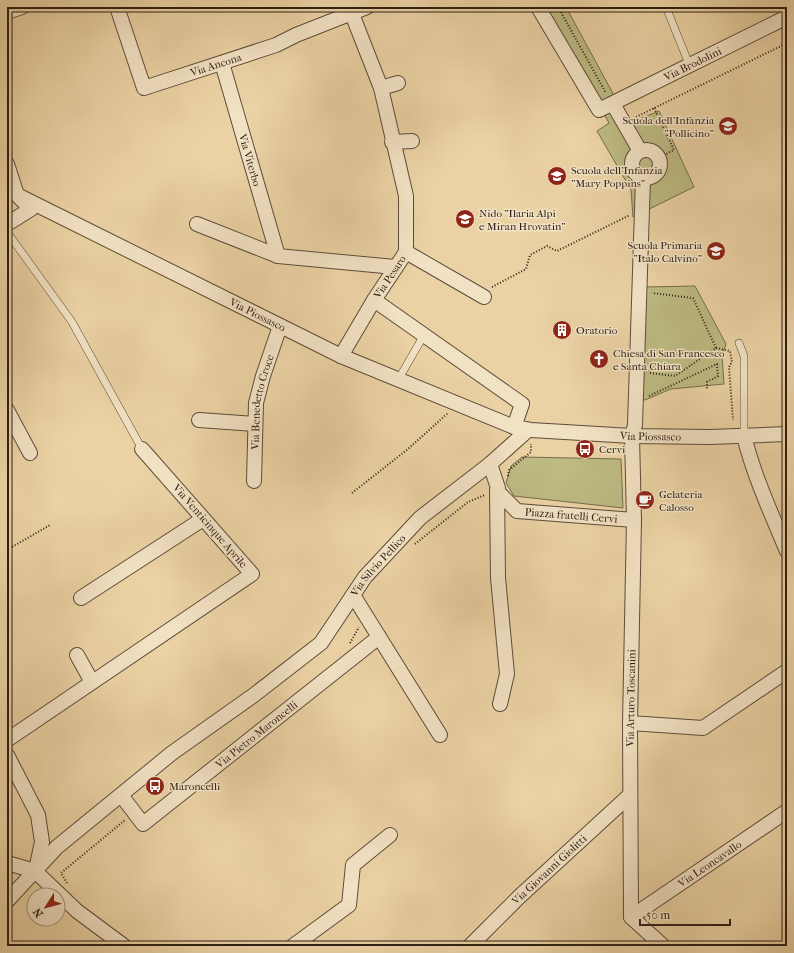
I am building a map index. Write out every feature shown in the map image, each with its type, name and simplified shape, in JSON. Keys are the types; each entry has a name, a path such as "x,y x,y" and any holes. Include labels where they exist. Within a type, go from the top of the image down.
{"street":[{"path":"7,12 22,7"},
{"name":"Via Ancona","path":"117,7 144,88 222,64 276,45 296,35 367,7"},
{"name":"Via Brodolini","path":"538,7 599,110 689,64 787,17"},
{"name":"Via Pesaro","path":"341,356 374,300 406,252 410,202 406,196 392,142 381,88 352,14"},
{"name":"Via Viterbo","path":"222,64 278,256"},
{"path":"381,88 398,83"},
{"path":"613,104 640,151"},
{"path":"392,142 412,141"},
{"path":"648,150 654,153 658,158 660,166 658,172 651,178 638,176 632,169 632,159 640,151 648,150"},
{"path":"7,164 12,192 31,209 7,224"},
{"name":"Via Arturo Toscanini","path":"631,917 630,723 634,520 632,436 636,402 644,178"},
{"name":"Via Piossasco","path":"12,192 341,356 521,428 632,436 710,438 787,434"},
{"path":"197,224 278,256 395,267"},
{"path":"406,252 481,296"},
{"path":"374,300 522,404 521,428"},
{"name":"Via Benedetto Croce","path":"254,481 256,403 263,376 280,326"},
{"path":"7,410 30,453"},
{"path":"199,420 255,424"},
{"name":"Via Silvio Pellico","path":"440,735 353,595 365,577 420,518 490,464 521,428"},
{"path":"744,436 758,482 787,551"},
{"name":"Via Venticinque Aprile","path":"7,740 252,574 142,449"},
{"path":"490,464 498,488 498,578 507,674 500,704"},
{"name":"Piazza fratelli Cervi","path":"497,491 517,510 634,520"},
{"path":"81,598 203,519"},
{"path":"7,901 57,847 172,753 254,695 321,643 353,595"},
{"name":"Via Pietro Maroncelli","path":"121,795 143,824 379,638"},
{"path":"77,655 92,682"},
{"path":"630,723 703,728 787,671"},
{"path":"7,755 38,815 42,842 36,871"},
{"name":"Via Giovanni Giolitti","path":"470,946 519,897 630,795"},
{"name":"Via Leoncavallo","path":"631,917 787,811"},
{"path":"293,946 349,905 353,864 390,835"},
{"path":"7,863 36,871 77,911 124,946"},
{"path":"631,917 663,946"}],"lane":[{"path":"666,7 689,64"},
{"name":"Via Venticinque Aprile","path":"7,232 72,322 142,449"},
{"path":"398,380 424,335"},
{"path":"739,343 744,356 744,436"}],"path":[{"path":"558,7 613,104"},
{"path":"624,123 787,43"},
{"path":"654,108 674,150 658,158"},
{"path":"481,296 526,269 530,255 547,246 557,251 642,210"},
{"path":"640,293 658,293 693,298 716,348"},
{"path":"637,372 675,376 716,348 730,351 732,362 729,367 734,422"},
{"path":"636,402 717,364 718,376 707,382 707,390"},
{"path":"352,492 408,449 449,412"},
{"path":"7,550 50,525"}],"shaded area":[{"path":"544,7 566,7 629,123 659,111 694,187 633,217 631,190 597,131 609,123"},
{"path":"695,286 726,344 722,356 724,384 671,389 645,400 639,398 645,287"},
{"path":"522,457 621,459 623,508 514,496 506,483 511,466"}],"place":[{"name":"Scuola dell'Infanzia \"Pollicino\"","path":"728,126"},
{"name":"Scuola dell'Infanzia \"Mary Poppins\"","path":"557,176"},
{"name":"Nido \"Ilaria Alpi e Miran Hrovatin\"","path":"465,219"},
{"name":"Scuola Primaria \"Italo Calvino\"","path":"716,251"},
{"name":"Oratorio","path":"562,330"},
{"name":"Chiesa di San Francesco e Santa Chiara","path":"599,359"},
{"name":"Cervi","path":"585,449"},
{"name":"Gelateria Calosso","path":"645,500"},
{"name":"Maroncelli","path":"155,786"}]}
